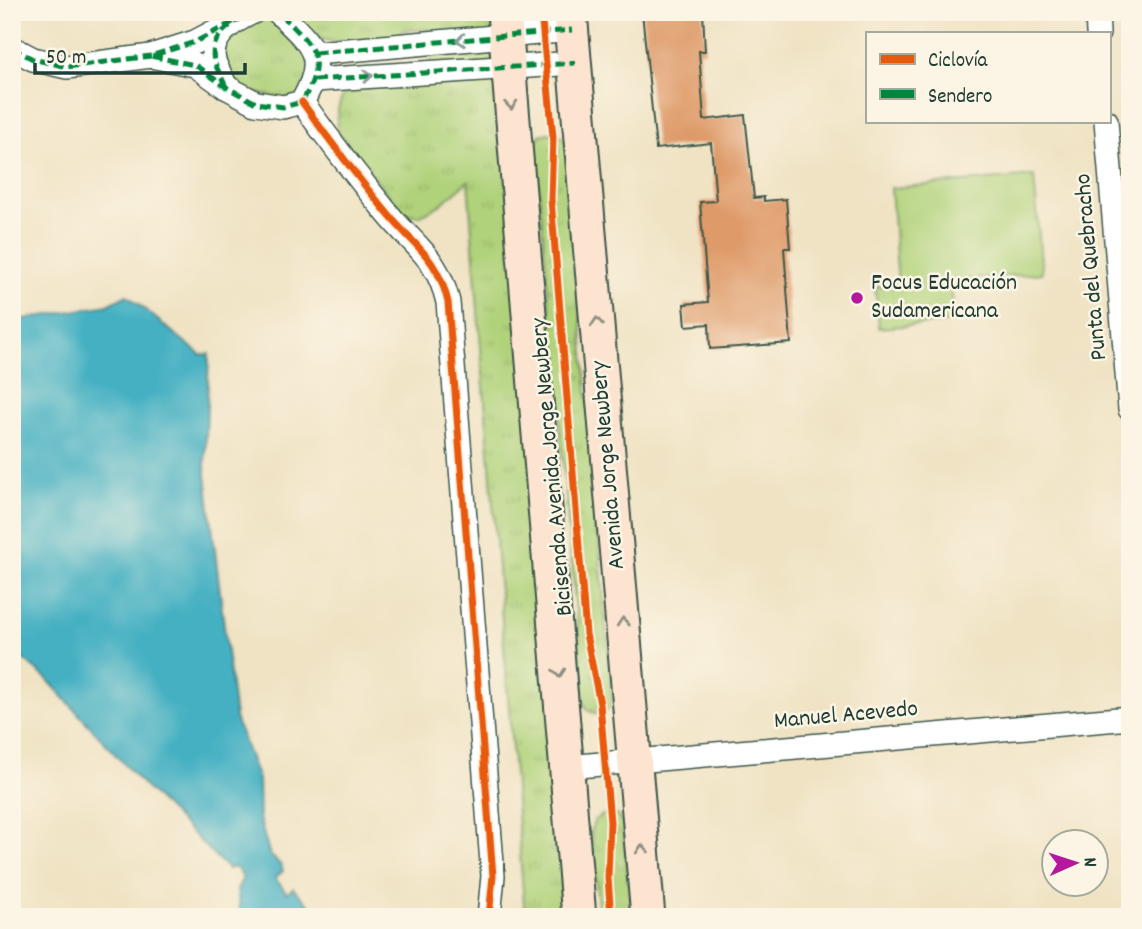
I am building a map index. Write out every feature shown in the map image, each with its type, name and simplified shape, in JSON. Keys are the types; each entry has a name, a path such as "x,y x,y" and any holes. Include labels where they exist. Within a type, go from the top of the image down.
{"main road":[{"name":"Avenida Jorge Newbery","path":"571,21 648,917"},
{"path":"506,38 579,917"}],"street":[{"path":"151,56 195,65 226,87 256,103 283,107 302,102 315,79 315,53 300,33 278,12"},
{"path":"1097,12 1098,32"},
{"path":"12,48 33,59 67,67 151,56 195,42 243,17"},
{"path":"226,87 214,59 216,40 243,17"},
{"path":"315,79 506,38 571,21"},
{"path":"315,53 506,38 575,63"},
{"path":"302,102 390,217 431,259 443,281 492,876 489,917"},
{"name":"Punta del Quebracho","path":"1106,122 1130,409"},
{"name":"Manuel Acevedo","path":"567,767 1130,718"}],"green space":[{"path":"253,12 278,12 315,53 302,102 226,87 216,40"},
{"path":"297,12 504,12 579,917 525,917 468,181 440,205 419,216 403,213 337,131 340,103 349,89 432,82 428,29 401,31 401,37 331,41 310,33"},
{"path":"554,132 565,139 568,157 612,701 607,710 597,714 587,710 584,701 535,144 540,135"},
{"path":"1034,176 1042,273 951,281 954,322 879,328 875,287 898,285 891,188"},
{"path":"605,814 617,815 623,824 631,917 599,917 591,830 595,820"}],"water":[{"path":"127,295 201,355 209,354 205,466 235,718 258,779 259,818 270,855 281,865 283,871 275,878 287,893 293,888 321,917 241,917 237,890 243,877 235,867 228,869 144,786 47,679 12,650 12,321 108,305"}],"building":[{"path":"642,12 703,12 705,51 699,51 704,120 745,115 754,198 764,197 764,201 786,199 790,248 784,248 791,343 710,349 709,324 686,326 684,304 708,302 700,202 716,201 711,143 656,149"}],"marked path":[{"path":"226,87 214,61 215,44 231,25 253,12"},
{"path":"233,22 195,42 151,56 195,65 226,87 256,103 283,107 302,102 310,86 315,62 308,43 278,12"},
{"path":"315,53 572,30"},
{"path":"12,48 33,59 67,67 151,56"},
{"path":"315,80 575,63"}],"cycle path":[{"name":"Bicisenda Avenida Jorge Newbery","path":"541,12 553,137 551,199 586,634 600,704 610,822 608,878 611,917"},
{"path":"302,102 366,187 424,253 438,273 448,302 493,876 489,917"}],"place":[{"name":"Focus Educación Sudamericana","path":"857,298"}]}
